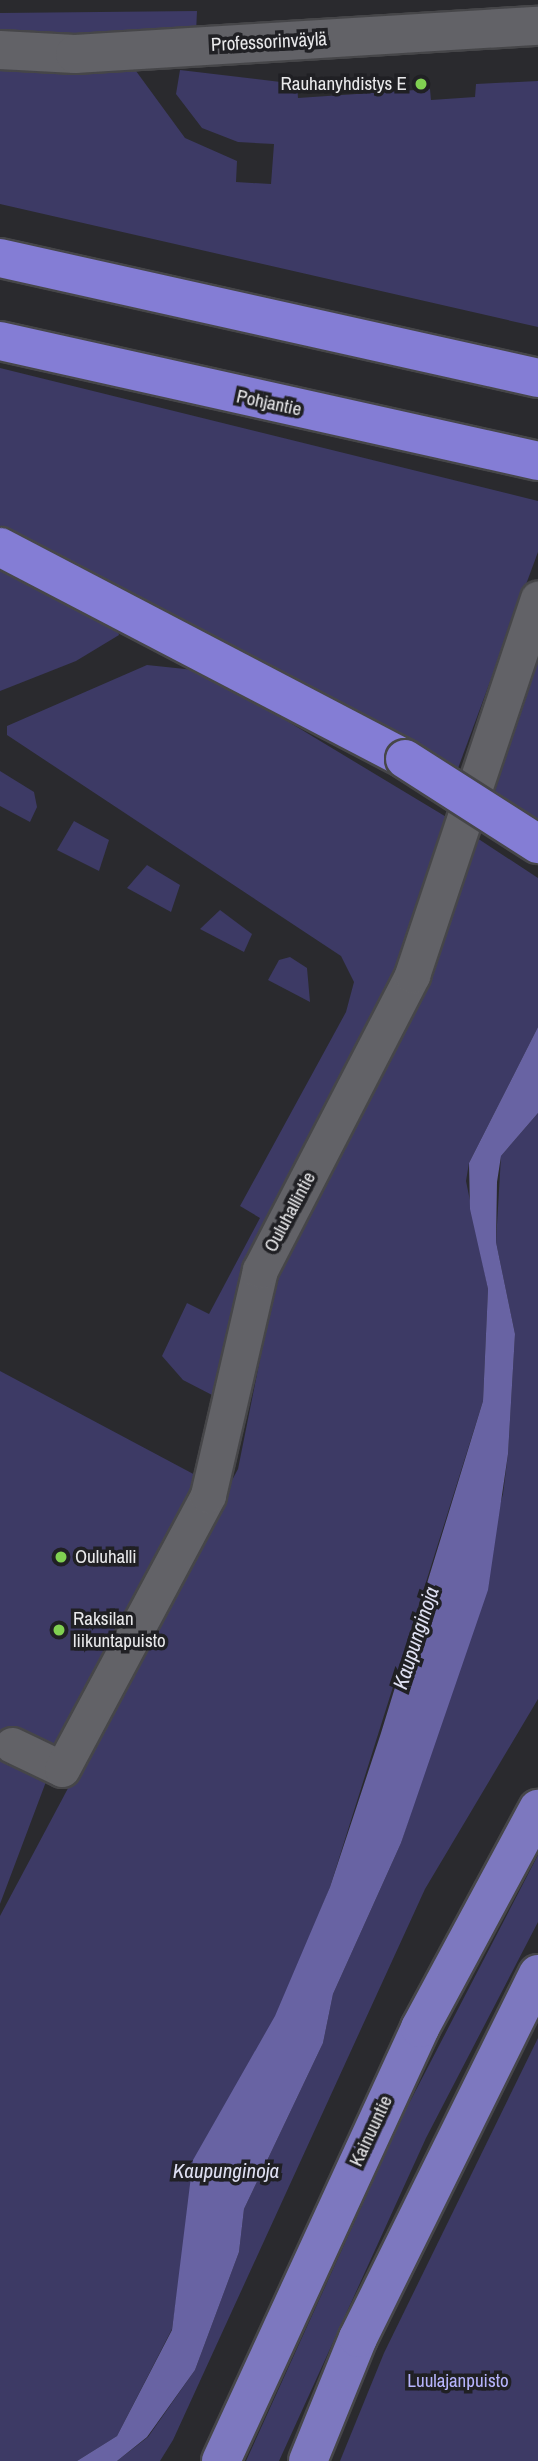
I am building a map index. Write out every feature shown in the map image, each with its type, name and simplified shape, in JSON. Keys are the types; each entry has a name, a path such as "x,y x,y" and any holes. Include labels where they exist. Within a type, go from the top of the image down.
{"highway":[{"path":"0,258 538,378"},
{"name":"Pohjantie","path":"0,341 530,459"},
{"path":"0,547 405,759 538,844"},
{"name":"Kainuuntie","path":"221,2461 420,2028 538,1810"},
{"path":"308,2461 358,2339 538,1974"}],"street":[{"name":"Professorinväylä","path":"0,50 75,54 538,26"},
{"name":"Ouluhallintie","path":"12,1745 62,1769 208,1495 260,1270 412,975 538,598"}],"green space":[{"path":"197,11 196,33 0,34 0,13"},
{"path":"180,70 297,84 298,98 430,89 431,100 475,97 476,84 538,81 538,327 0,204 0,71 136,71 185,138 237,161 236,182 271,184 274,144 238,142 202,128 176,94"},
{"path":"0,368 538,501 538,552 457,771 0,534"},
{"path":"0,569 115,623 119,635 76,661 0,691"},
{"path":"538,647 538,823 488,791"},
{"path":"147,665 204,671 448,818 398,970 241,1278 214,1396 183,1380 162,1356 187,1303 209,1314 260,1218 240,1206 346,1012 354,982 341,956 7,735 7,726"},
{"path":"0,771 34,792 37,807 30,822 0,806"},
{"path":"74,821 109,840 99,871 57,850"},
{"path":"477,838 538,878 538,1027 469,1163 466,1181 488,1289 483,1401 330,1887 182,2260 172,2329 117,2436 77,2461 0,2461 0,1916 238,1469 278,1269 371,1098 426,980"},
{"path":"147,865 180,885 171,912 127,888"},
{"path":"220,910 252,934 244,952 200,929"},
{"path":"290,957 307,968 310,1002 268,980 279,960"},
{"path":"538,1113 538,1699 425,1889 173,2440 160,2461 117,2461 148,2437 195,2370 239,2252 244,2209 323,2043 333,1994 401,1843 452,1684 503,1494 508,1454 515,1334 496,1242 501,1156"},
{"name":"Raksilan liikuntapuisto","path":"0,1371 199,1477 67,1726 0,1904"},
{"path":"538,1855 538,1922 426,2138 279,2461 246,2461 403,2115"},
{"name":"Luulajanpuisto","path":"538,2038 538,2461 340,2461 384,2353"}],"water":[{"name":"Kaupunginoja","path":"538,1027 538,1113 501,1156 497,1182 496,1242 515,1334 508,1454 488,1590 401,1843 333,1994 323,2043 244,2209 239,2252 195,2370 147,2437 117,2461 77,2461 117,2436 172,2330 193,2160 275,2016 330,1887 381,1733 483,1401 488,1289 470,1209 469,1163"}],"place":[{"name":"Rauhanyhdistys E","path":"421,84"},
{"name":"Ouluhalli","path":"61,1557"},
{"name":"Raksilan liikuntapuisto","path":"59,1630"}]}
